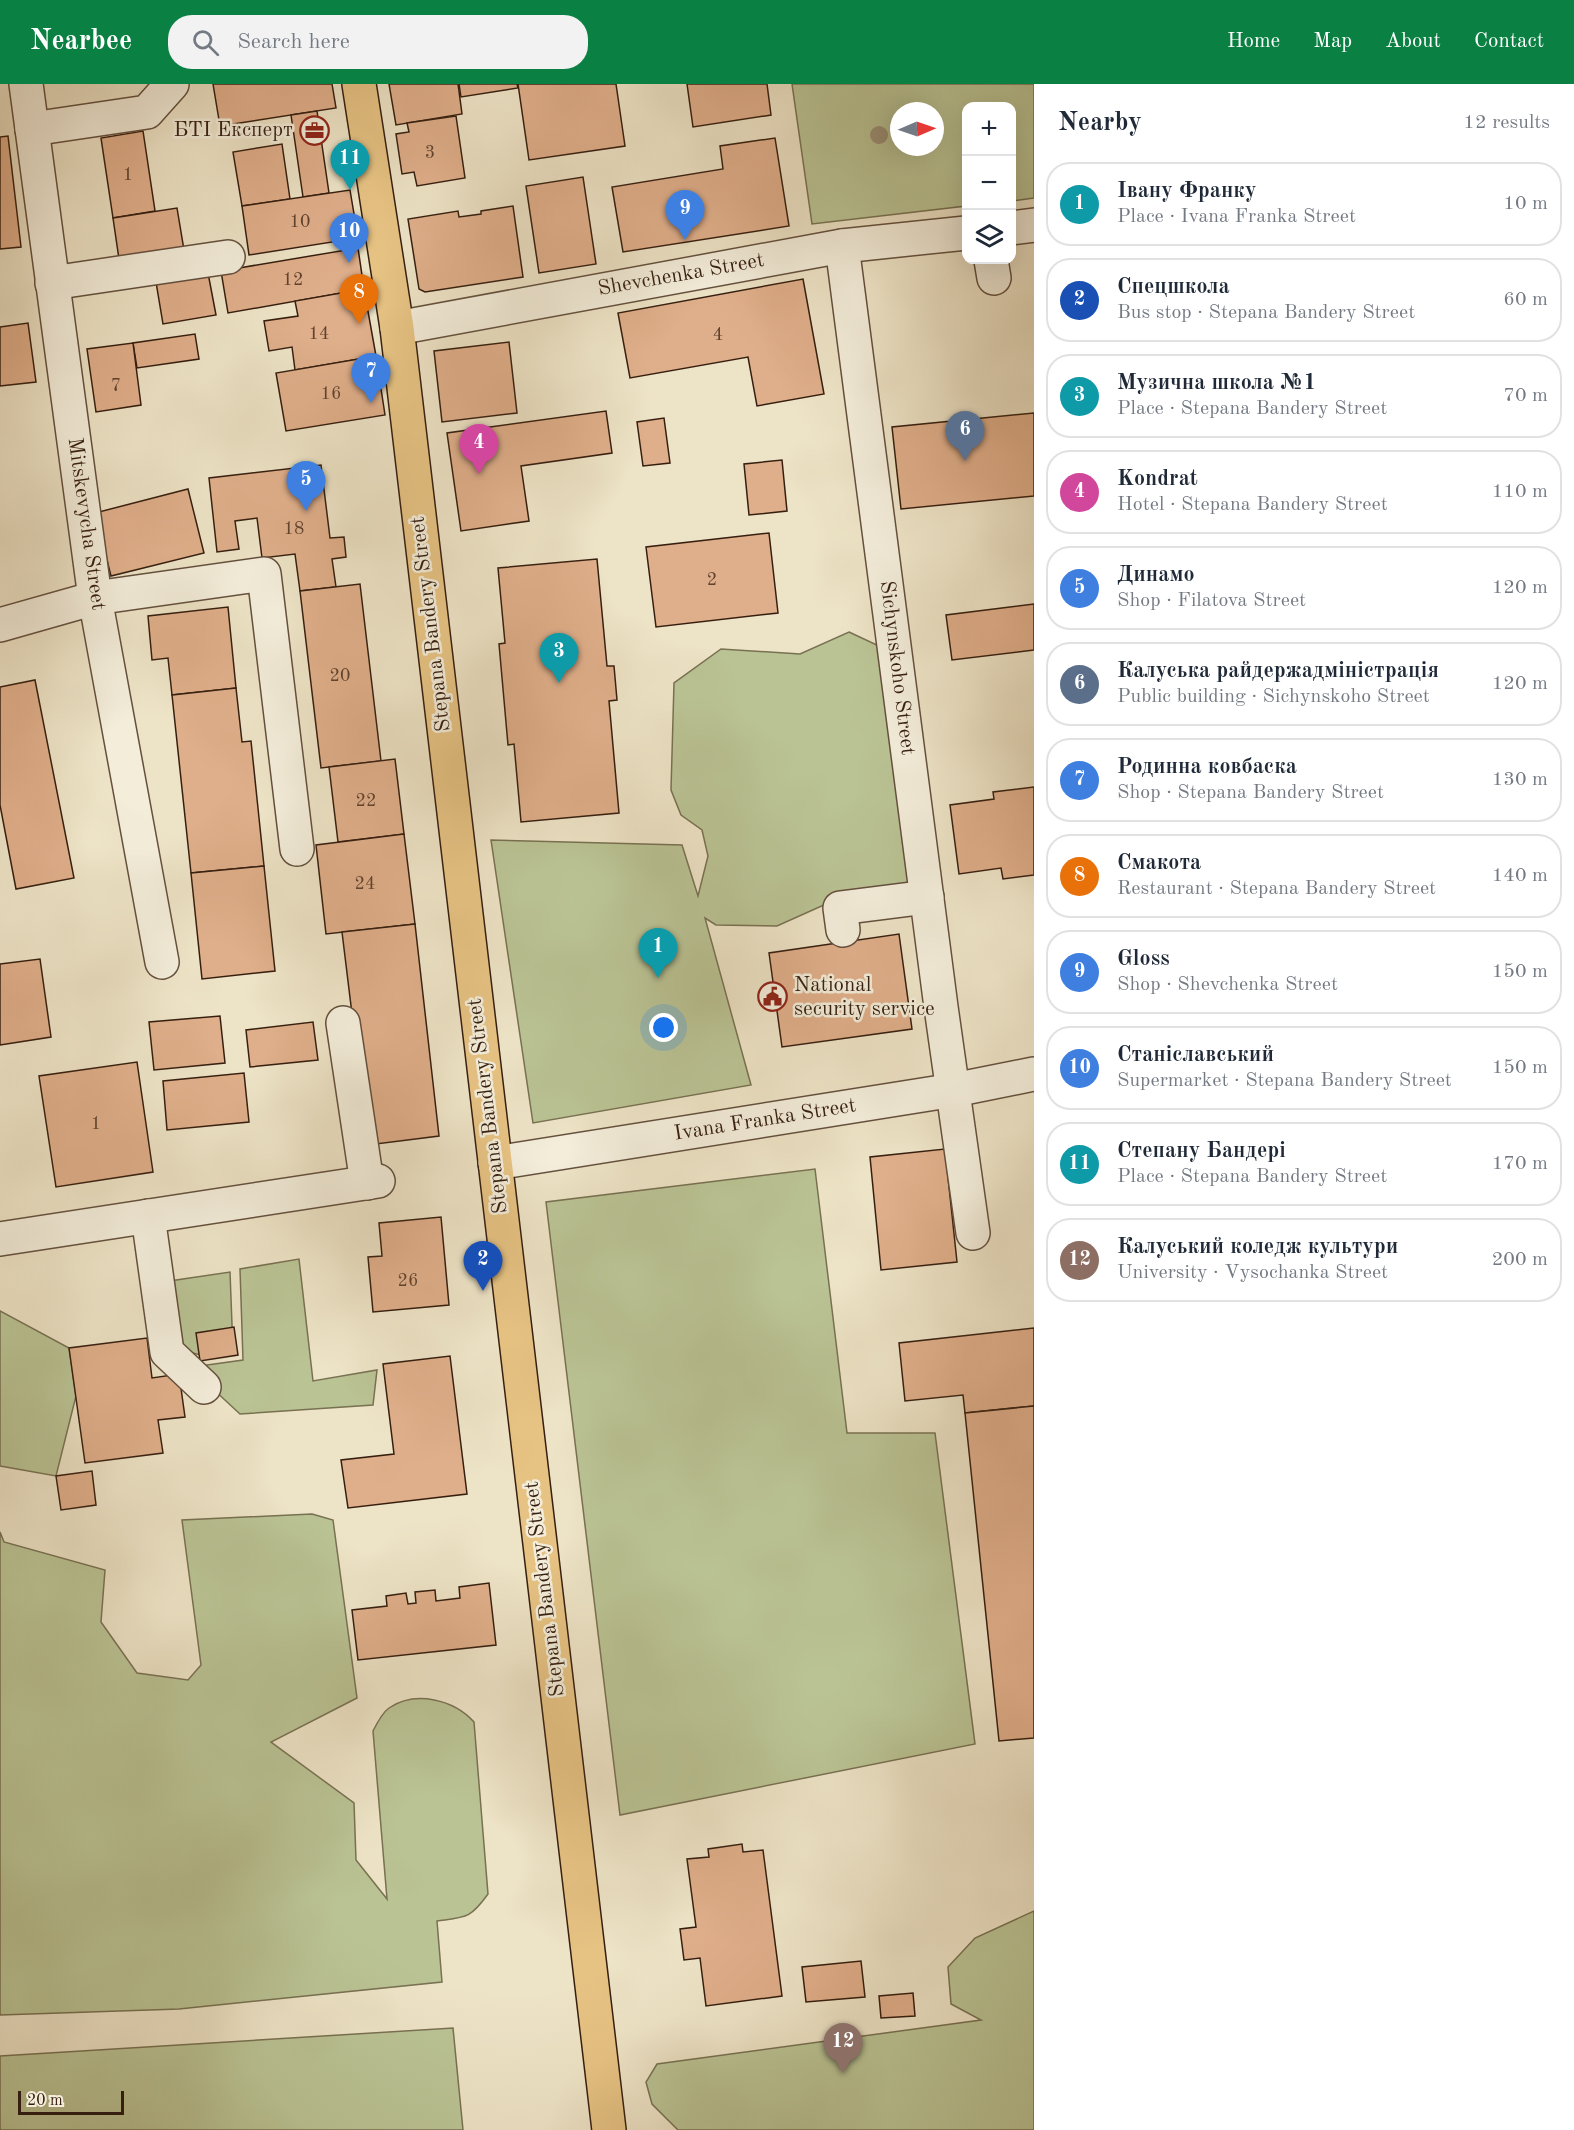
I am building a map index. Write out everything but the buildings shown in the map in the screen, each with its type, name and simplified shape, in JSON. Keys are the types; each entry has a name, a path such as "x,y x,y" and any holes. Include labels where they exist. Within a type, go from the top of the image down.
{"main road":[{"name":"Stepana Bandery Street","path":"359,84 397,328 611,2127"}],"street":[{"name":"Mitskevycha Street","path":"26,84 95,598 162,962"},
{"path":"32,129 147,112 172,84"},
{"path":"1016,227 1034,225"},
{"name":"Shevchenka Street","path":"397,328 842,246 962,233"},
{"name":"Sichynskoho Street","path":"842,246 973,1233"},
{"path":"52,283 228,257"},
{"path":"0,625 95,598 264,574 297,849"},
{"path":"843,930 840,908 927,897"},
{"path":"0,1239 373,1182 343,1023"},
{"name":"Ivana Franka Street","path":"495,1163 954,1090 1034,1074"},
{"path":"148,1216 167,1352 204,1387"}],"green space":[{"path":"792,84 1034,84 1034,198 1016,200 1016,102 962,102 962,206 812,224"},
{"path":"849,632 879,646 916,888 826,904 777,926 716,925 705,918 751,1085 533,1123 491,840 682,845 698,896 708,856 702,830 681,815 671,790 674,683 721,649 800,654"},
{"path":"815,1169 847,1433 935,1433 975,1744 620,1815 546,1202"},
{"path":"299,1259 313,1381 377,1370 373,1405 240,1414 184,1362 200,1366 243,1360 240,1269"},
{"path":"230,1272 233,1351 201,1355 172,1348 163,1282"},
{"path":"0,1311 69,1348 76,1396 56,1476 0,1466"},
{"path":"312,1514 333,1520 357,1698 271,1742 354,1803 356,1860 387,1899 373,1731 389,1708 411,1700 422,1699 445,1703 466,1714 474,1722 488,1894 477,1908 467,1915 437,1921 442,1982 179,2009 0,2015 0,1532 4,1542 105,1570 101,1622 137,1673 188,1680 201,1665 182,1520"},
{"path":"1034,1911 1034,2130 678,2130 652,2104 646,2082 657,2064 981,2020 951,2004 948,1967 975,1938"},
{"path":"453,2028 463,2130 0,2130 0,2056"}],"place":[{"name":"БТІ Експерт","path":"314,130"},
{"name":"Степану Бандері","path":"350,190"},
{"name":"Gloss","path":"685,240"},
{"name":"Станіславський","path":"349,263"},
{"name":"Смакота","path":"359,324"},
{"name":"Родинна ковбаска","path":"371,403"},
{"name":"Калуська райдержадміністрація","path":"965,461"},
{"name":"Kondrat","path":"479,474"},
{"name":"Динамо","path":"306,511"},
{"name":"Музична школа №1","path":"559,683"},
{"name":"Івану Франку","path":"658,978"},
{"name":"National security service","path":"773,997"},
{"name":"Спецшкола","path":"483,1291"},
{"name":"Калуський коледж культури","path":"843,2073"}]}
